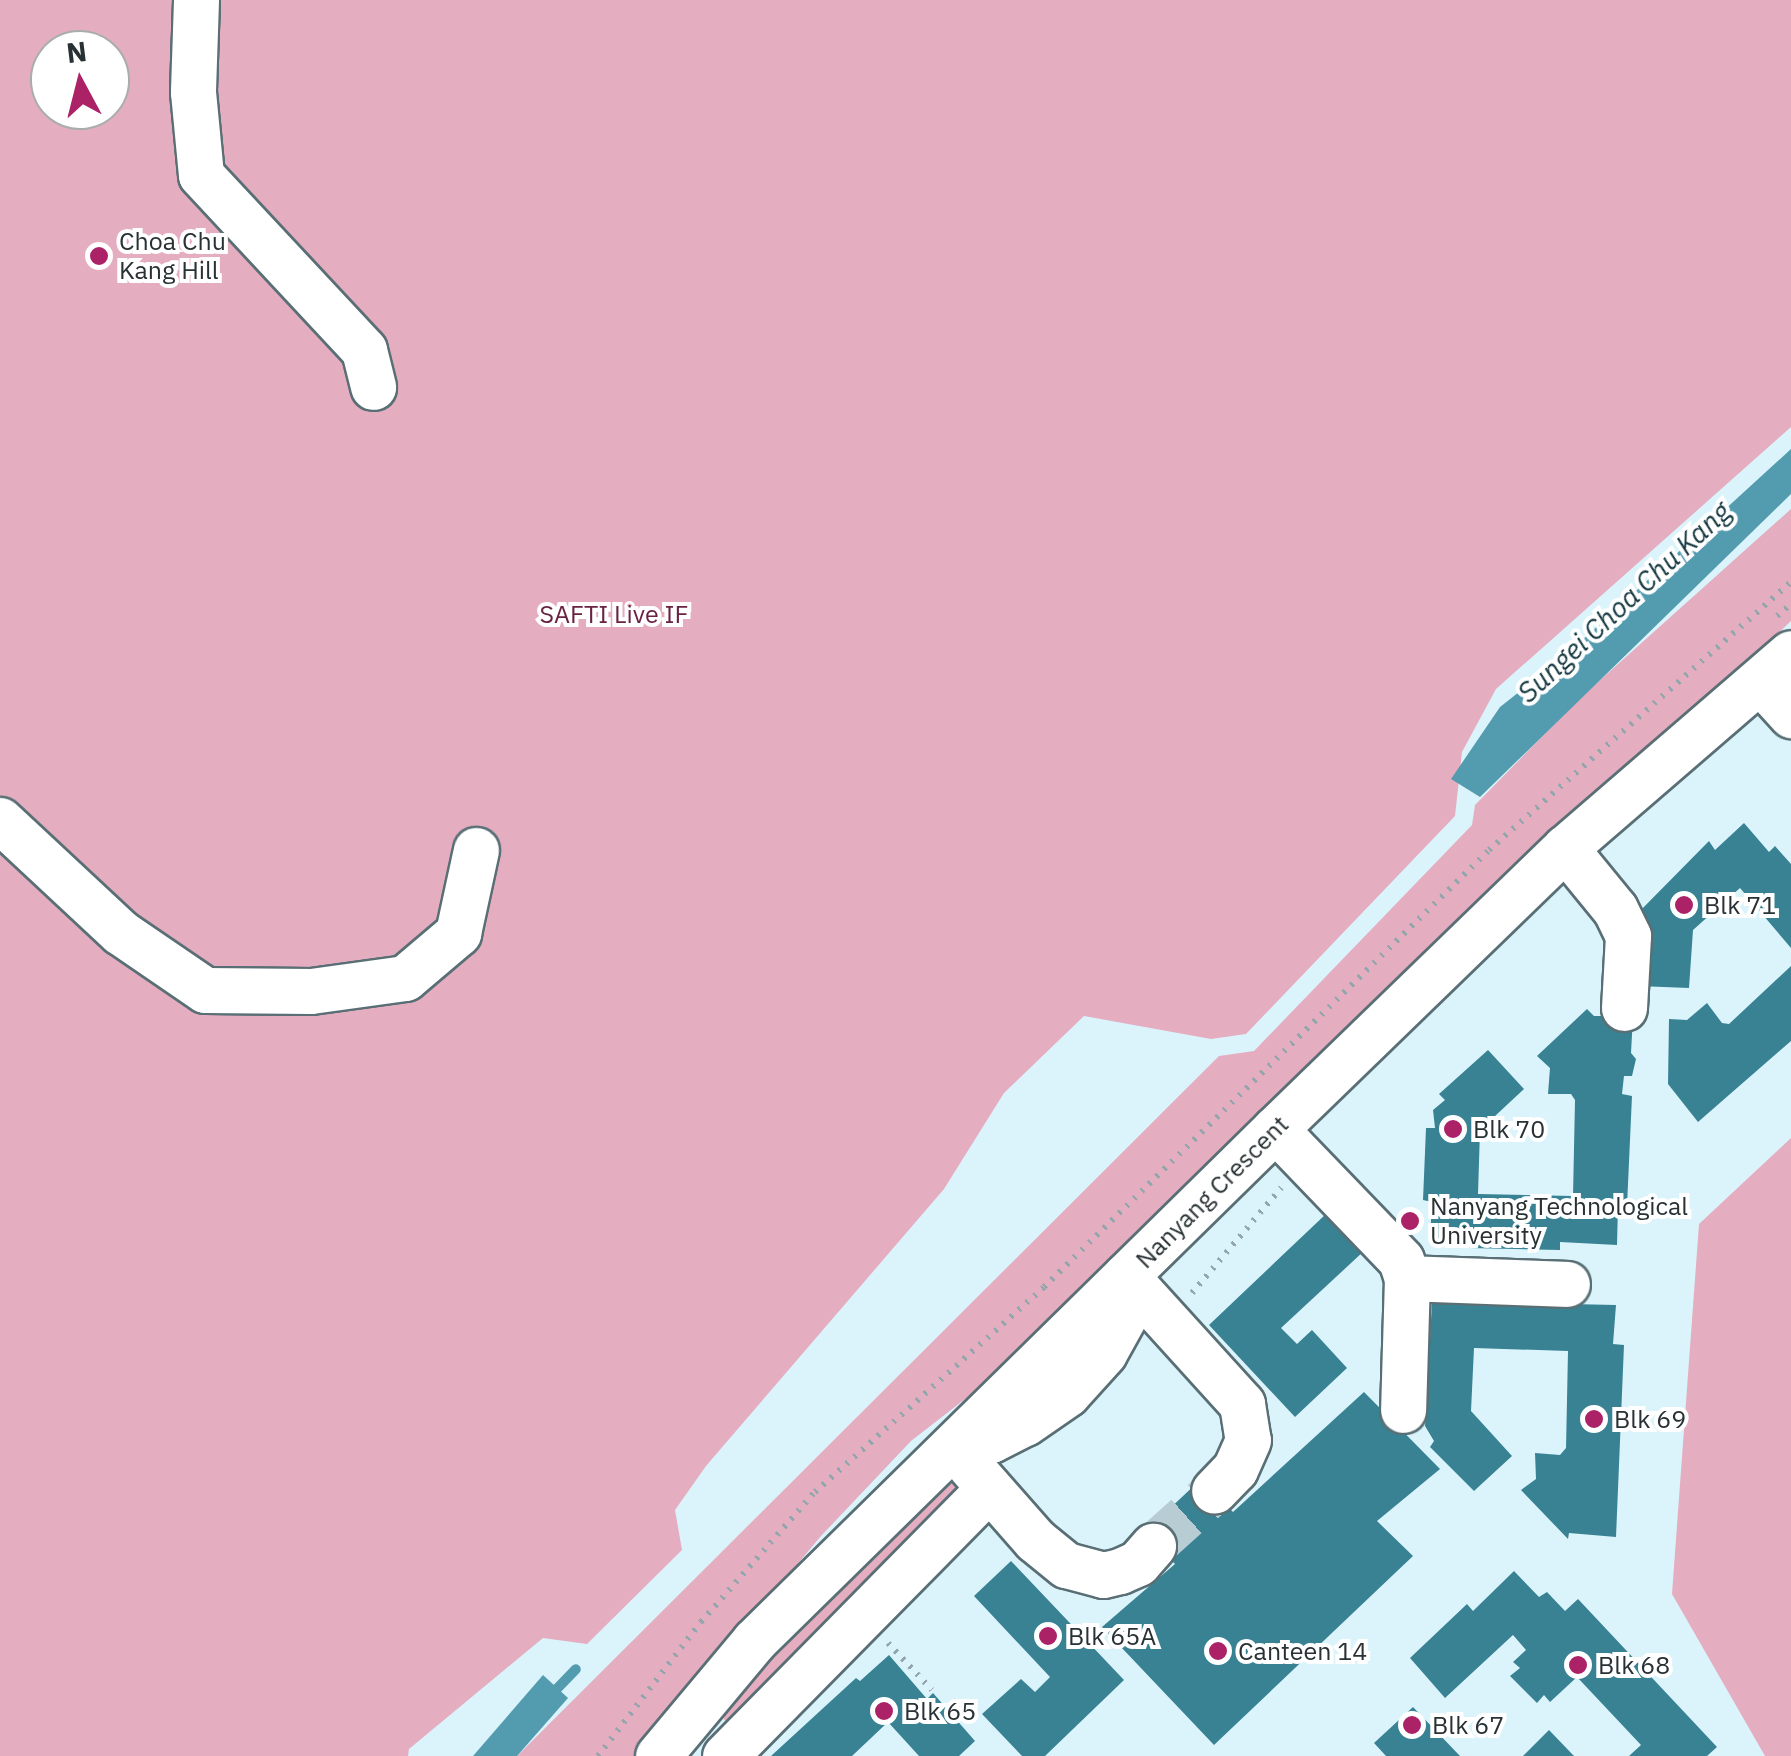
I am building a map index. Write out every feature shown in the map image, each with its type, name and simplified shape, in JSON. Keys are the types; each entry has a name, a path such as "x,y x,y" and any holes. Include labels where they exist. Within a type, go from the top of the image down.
{"street":[{"path":"196,0 193,92 201,175 364,350 373,387"},
{"path":"1776,668 1791,716"},
{"name":"Nanyang Crescent","path":"682,1747 778,1618 796,1574 865,1498 924,1445 967,1431 1126,1276 1291,1143 1565,848 1776,668"},
{"path":"0,820 120,932 205,990 310,991 406,978 458,934 476,850"},
{"path":"1565,848 1615,909 1628,936 1624,1008"},
{"path":"1291,1143 1401,1260 1406,1278 1402,1410"},
{"path":"1126,1276 1236,1392 1247,1420 1248,1440 1236,1469 1214,1491"},
{"path":"1406,1278 1567,1284"},
{"path":"967,1431 989,1488 1035,1540 1066,1565 1102,1574 1120,1571 1138,1564 1153,1546"},
{"path":"725,1756 989,1488"}],"path":[{"path":"598,1756 701,1622 815,1492 1044,1287 1489,850 1791,582"},
{"path":"1169,1321 1291,1143"},
{"path":"891,1646 932,1690"}],"green space":[{"name":"SAFTI Live IF","path":"0,0 1791,0 1791,427 1496,689 1462,752 1455,816 1246,1034 1211,1039 1084,1016 1004,1093 944,1189 706,1466 675,1510 682,1550 587,1644 543,1638 409,1749 408,1756 0,1756"},
{"path":"1791,509 1791,621 1005,1368 911,1441 821,1536 636,1756 517,1756 1219,1056 1254,1051 1472,825 1475,805 1579,699"},
{"path":"1791,1138 1791,1756 1765,1756 1672,1594 1699,1224"},
{"path":"945,1483 956,1483 961,1493 736,1725 724,1720 725,1701"}],"water":[{"name":"Sungei Choa Chu Kang","path":"1791,449 1791,494 1480,797 1451,779 1500,707 1567,654"},
{"path":"543,1675 568,1698 517,1756 473,1756"}],"building":[{"name":"Blk 71","path":"1744,823 1769,852 1775,846 1791,864 1791,948 1740,888 1693,930 1689,988 1638,986 1635,916 1709,841 1715,850"},
{"name":"Blk 71","path":"1791,966 1791,1041 1698,1122 1668,1084 1669,1019 1687,1020 1707,1003 1722,1023 1729,1024"},
{"name":"Blk 70","path":"1587,1009 1594,1016 1633,1016 1631,1053 1636,1059 1632,1076 1624,1076 1622,1094 1632,1096 1627,1206 1618,1206 1617,1245 1560,1242 1560,1250 1469,1248 1469,1240 1430,1239 1432,1202 1423,1200 1426,1128 1435,1128 1433,1110 1445,1100 1439,1094 1488,1050 1524,1089 1480,1130 1478,1194 1573,1196 1575,1100 1571,1094 1548,1094 1550,1068 1537,1056"},
{"path":"1327,1213 1364,1251 1281,1328 1297,1344 1312,1330 1347,1368 1295,1417 1209,1325"},
{"name":"Blk 69","path":"1432,1301 1616,1305 1613,1344 1624,1345 1616,1537 1569,1533 1568,1539 1521,1490 1536,1479 1535,1453 1560,1455 1566,1448 1568,1351 1474,1348 1471,1411 1512,1456 1474,1491 1430,1447 1434,1441 1425,1426 1426,1412 1416,1411 1418,1337 1430,1339"},
{"path":"1364,1392 1440,1469 1377,1521 1413,1556 1214,1745 1102,1627 1175,1564 1144,1533 1201,1479 1233,1512"},
{"name":"Blk 65A","path":"1011,1561 1124,1680 1045,1756 1022,1756 982,1714 1021,1679 1035,1692 1050,1677 974,1596"},
{"name":"Blk 68","path":"1514,1571 1539,1597 1547,1592 1565,1611 1578,1599 1717,1747 1707,1756 1629,1756 1641,1745 1577,1677 1550,1702 1544,1695 1537,1703 1510,1676 1520,1668 1513,1662 1526,1650 1513,1635 1445,1698 1410,1658 1467,1604 1473,1611"},
{"name":"Blk 65","path":"889,1655 927,1699 933,1693 975,1741 959,1756 919,1756 888,1722 852,1756 771,1756 856,1678 860,1681"},
{"name":"Blk 67","path":"1413,1707 1460,1756 1386,1756 1374,1743"},
{"name":"Blk 68","path":"1549,1730 1574,1756 1523,1756"}],"waterway":[{"path":"548,1698 576,1669"}],"tunnel":[{"path":"1153,1546 1214,1491"}],"place":[{"name":"Choa Chu Kang Hill","path":"99,256"},
{"name":"Blk 71","path":"1684,905"},
{"name":"Blk 70","path":"1453,1129"},
{"name":"Nanyang Technological University","path":"1410,1221"},
{"name":"Blk 69","path":"1594,1419"},
{"name":"Blk 65A","path":"1048,1636"},
{"name":"Canteen 14","path":"1218,1651"},
{"name":"Blk 68","path":"1578,1665"},
{"name":"Blk 65","path":"884,1711"},
{"name":"Blk 67","path":"1412,1725"}]}
